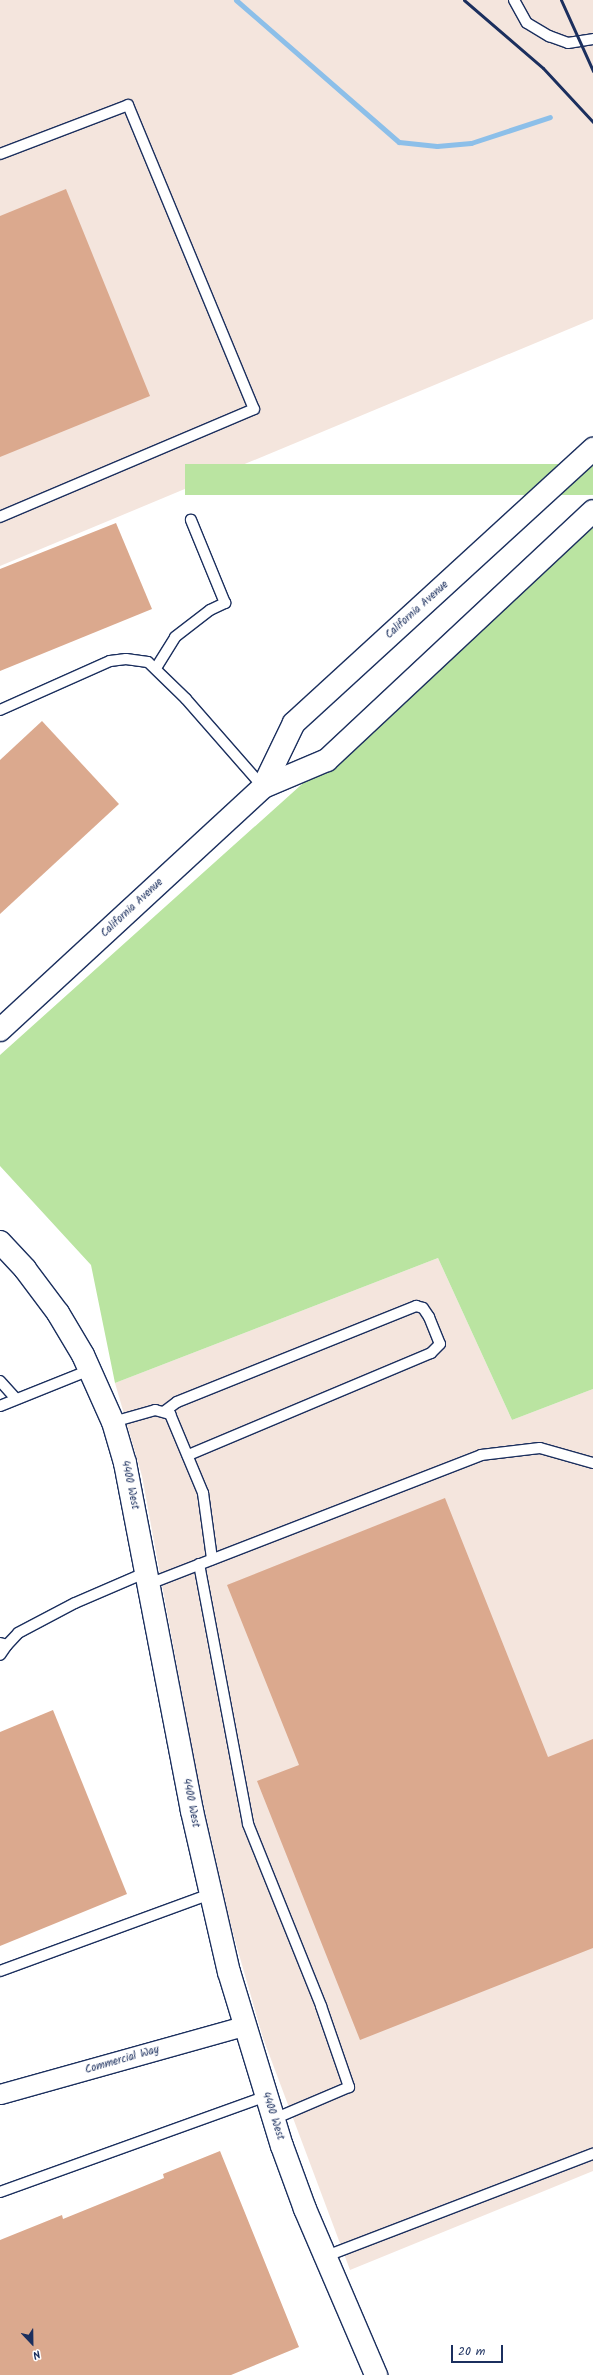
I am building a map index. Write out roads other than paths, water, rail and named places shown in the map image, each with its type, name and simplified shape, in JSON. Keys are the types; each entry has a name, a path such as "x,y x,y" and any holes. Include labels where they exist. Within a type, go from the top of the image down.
{"main road":[{"name":"California Avenue","path":"263,787 294,723 593,449"},
{"name":"California Avenue","path":"0,1030 263,787 327,760 593,511"},
{"name":"4400 West","path":"0,1242 25,1269 58,1312 90,1370 113,1422 125,1463 210,1894 244,2026 266,2096 324,2257 376,2375"}],"street":[{"name":"Commercial Way","path":"0,2094 244,2026"}],"lane":[{"path":"514,0 527,23 549,36 568,43 593,39"},
{"path":"0,154 128,105 254,409 0,517"},
{"path":"156,668 175,637 210,610 225,603 191,520"},
{"path":"0,710 110,661 138,659 148,662 156,668 263,787"},
{"path":"113,1422 155,1410 165,1411 178,1402 416,1306 423,1308 440,1344 431,1354 188,1455"},
{"path":"0,1406 90,1370"},
{"path":"0,1381 16,1400"},
{"path":"165,1411 173,1420 203,1493 212,1559"},
{"path":"0,1655 4,1644 18,1633 75,1603 148,1578 199,1564 481,1455 540,1448 593,1463"},
{"path":"199,1564 248,1824 321,2006 349,2087 274,2119"},
{"path":"0,1971 210,1894"},
{"path":"0,2192 266,2096"},
{"path":"324,2257 593,2154"}],"waterway":[{"path":"236,0 399,142 437,146 471,143 550,117"}],"railway":[{"path":"464,0 543,68 593,122"},
{"path":"561,0 593,71"}]}
